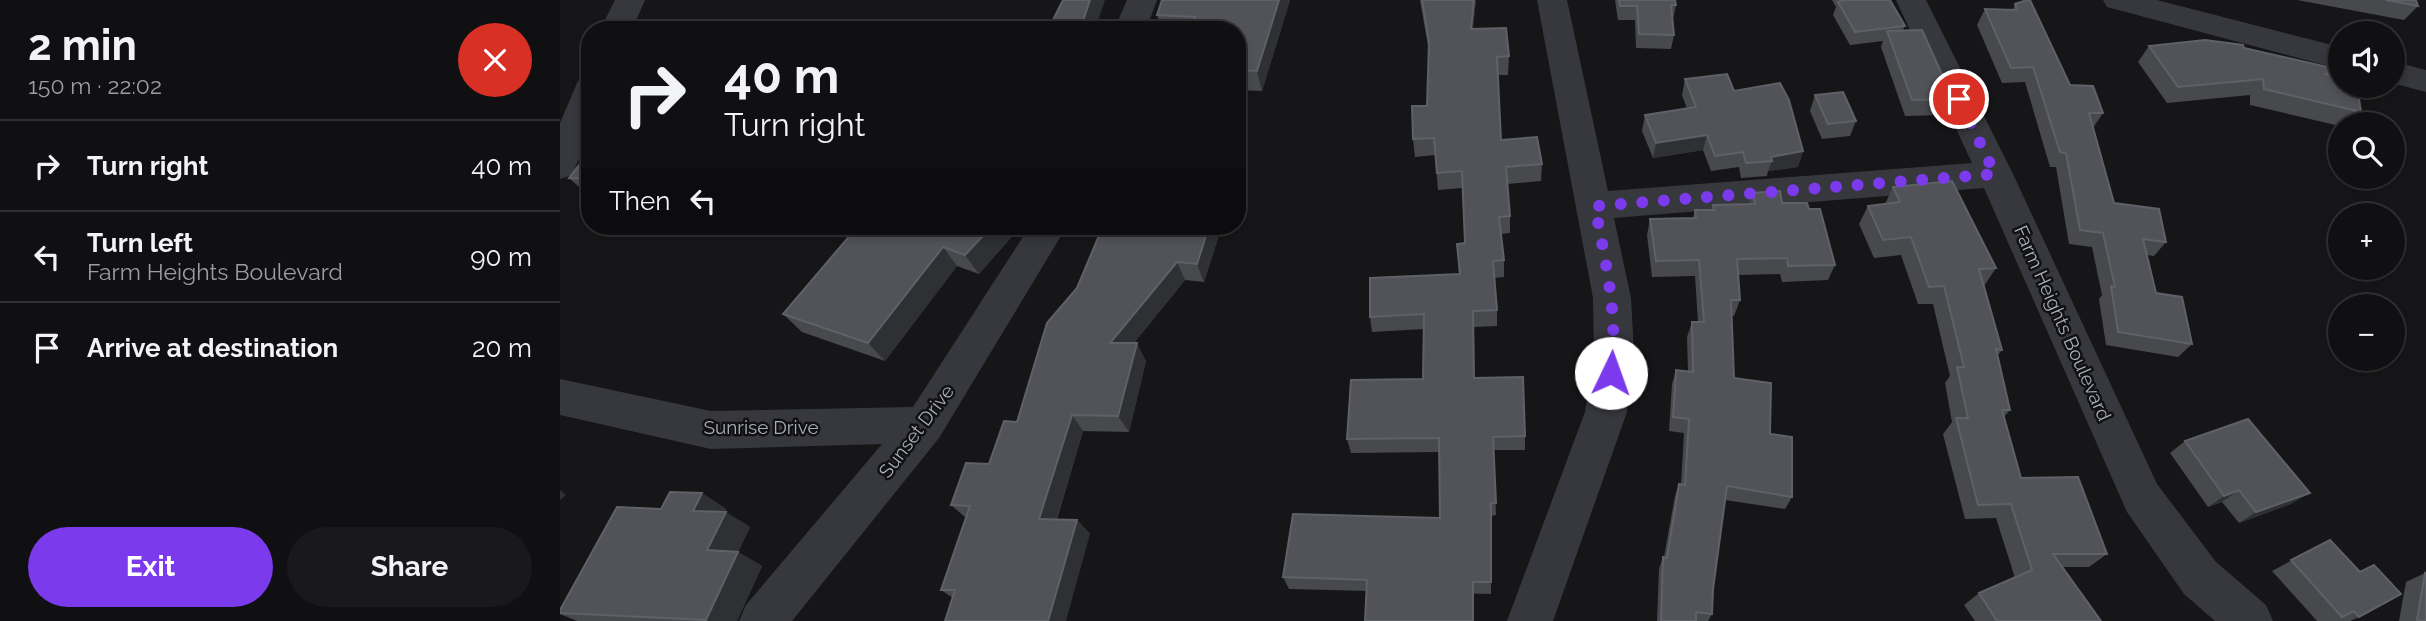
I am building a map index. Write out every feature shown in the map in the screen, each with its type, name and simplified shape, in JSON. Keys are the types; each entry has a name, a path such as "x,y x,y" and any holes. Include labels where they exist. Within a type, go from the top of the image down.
{"street":[{"path":"620,21 630,0"},
{"path":"1134,21 1142,0"},
{"path":"1530,621 1606,412 1614,353 1612,298 1552,0"},
{"name":"Farm Heights Boulevard","path":"1911,0 1995,174 2142,498 2200,578 2250,621"},
{"path":"2118,0 2328,55"},
{"path":"2405,75 2426,81"},
{"path":"560,166 581,112"},
{"path":"1595,206 1995,174"},
{"name":"Sunset Drive","path":"762,621 924,425 1044,235"},
{"name":"Sunrise Drive","path":"560,397 711,430 924,425"}],"building":[{"path":"1063,0 1090,0 1083,21 983,21 983,20 1053,20"},
{"path":"1162,0 1279,0 1257,71 1246,70 1246,21 1194,21 1195,17 1157,15"},
{"path":"1422,0 1474,0 1471,29 1506,28 1509,56 1497,57 1501,140 1537,137 1542,164 1506,167 1510,216 1499,217 1504,260 1493,261 1497,310 1473,311 1474,378 1523,377 1525,436 1493,437 1496,503 1491,503 1491,582 1473,582 1473,621 1365,621 1367,580 1283,577 1293,514 1440,518 1439,438 1347,439 1351,380 1423,379 1424,314 1370,317 1370,278 1460,274 1457,244 1465,243 1462,171 1437,173 1434,138 1413,139 1412,106 1427,106 1429,42"},
{"path":"1619,0 1675,0 1676,5 1671,5 1674,35 1639,34 1637,6 1620,6"},
{"path":"1890,0 1905,26 1855,32 1838,2"},
{"path":"2030,0 2070,85 2093,86 2103,113 2089,113 2114,203 2159,209 2166,242 2143,239 2156,293 2182,297 2192,344 2118,332 2111,286 2115,287 2103,233 2080,230 2066,153 2060,152 2033,67 2011,68 1985,9 2017,10 2015,4"},
{"path":"2386,0 2416,0 2418,6"},
{"path":"1922,30 1953,99 1912,100 1887,31"},
{"path":"2205,40 2243,45 2244,48 2328,67 2328,73 2324,74 2328,75 2328,98 2359,98 2361,112 2264,89 2263,79 2178,87 2149,46"},
{"path":"1727,74 1734,91 1780,83 1789,100 1803,151 1771,157 1772,161 1746,163 1743,152 1715,156 1707,135 1656,143 1645,115 1696,107 1685,79"},
{"path":"1843,92 1856,121 1828,124 1815,95"},
{"path":"581,163 581,179 569,178"},
{"path":"1952,181 1996,268 1979,269 2002,350 1996,349 2010,410 2002,410 2021,478 2078,477 2107,554 2053,554 2101,621 1997,621 1979,593 2032,570 2011,504 1978,505 1956,418 1968,418 1957,367 1964,367 1944,286 1929,287 1911,237 1883,240 1868,206 1900,202 1893,187"},
{"path":"1780,191 1782,203 1807,203 1809,209 1820,209 1835,265 1788,266 1787,258 1737,259 1740,300 1731,300 1734,378 1771,383 1770,434 1792,437 1792,497 1727,486 1712,614 1696,612 1696,621 1661,621 1663,557 1667,558 1679,484 1685,485 1689,419 1673,417 1676,370 1693,372 1692,322 1704,322 1699,260 1656,261 1650,219 1696,218 1695,210 1714,210 1713,205 1755,204 1753,193"},
{"path":"850,235 984,235 965,255 943,247 868,343 783,314"},
{"path":"1099,235 1206,235 1197,264 1177,262 1110,343 1137,343 1118,416 1072,415 1039,519 1077,520 1048,621 945,621 955,590 941,590 970,506 951,505 966,463 989,464 1004,421 1017,422 1047,323 1077,288"},
{"path":"2248,419 2310,493 2256,512 2239,490 2224,496 2185,441"},
{"path":"670,492 702,493 693,511 726,512 707,550 738,552 706,620 560,613 617,507 661,509"},
{"path":"2330,540 2360,572 2374,565 2401,594 2359,617 2354,611 2342,617 2291,560"},
{"path":"2425,573 2426,621 2419,621 2417,620"}],"route":[{"path":"1611,373 1614,353 1612,298 1595,206 1995,174 1959,99"}]}
